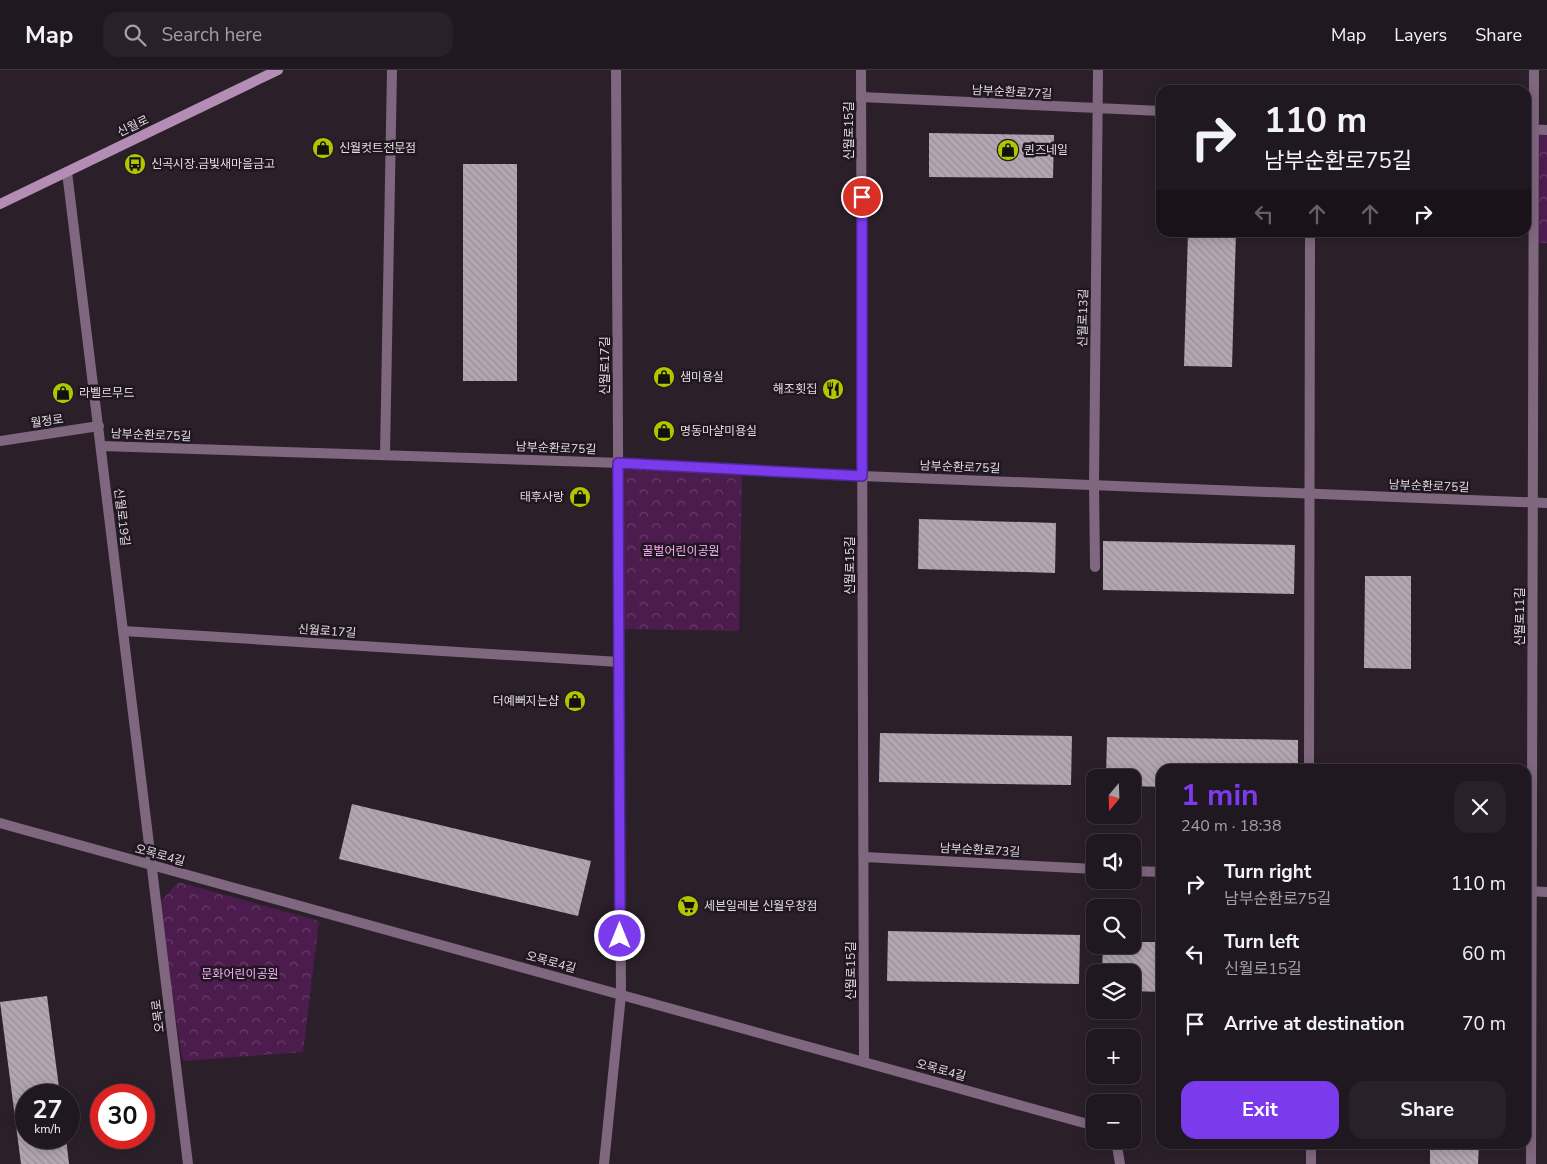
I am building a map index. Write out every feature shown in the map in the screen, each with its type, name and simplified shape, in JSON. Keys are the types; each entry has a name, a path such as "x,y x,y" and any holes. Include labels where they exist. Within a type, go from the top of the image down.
{"main road":[{"name":"신월로","path":"0,204 278,70"}],"street":[{"path":"385,455 392,70"},
{"name":"신월로17길","path":"604,1164 621,995 616,70"},
{"name":"신월로15길","path":"861,70 864,1062"},
{"name":"신월로13길","path":"1095,567 1098,70"},
{"name":"신월로11길","path":"1531,114 1534,70"},
{"name":"남부순환로77길","path":"861,97 1156,111"},
{"path":"1531,129 1547,130"},
{"name":"신월로19길","path":"67,172 152,865"},
{"path":"1309,764 1310,237"},
{"name":"신월로11길","path":"1530,764 1533,502 1531,237"},
{"name":"월정로","path":"0,441 99,426"},
{"name":"남부순환로75길","path":"101,446 618,463 862,476 1547,503"},
{"name":"신월로17길","path":"124,631 619,662"},
{"name":"오목로4길","path":"0,823 1086,1124"},
{"name":"남부순환로73길","path":"864,857 1086,869"},
{"name":"오목로","path":"152,865 188,1164"},
{"path":"1141,871 1156,872"},
{"path":"1531,892 1547,892"},
{"path":"1118,1149 1120,1164"},
{"path":"1311,1149 1311,1164"},
{"name":"신월로11길","path":"1531,1149 1531,1164"}],"green space":[{"path":"1538,133 1547,134 1547,243 1538,243"},
{"name":"꿀벌어린이공원","path":"623,470 742,472 739,631 620,629"},
{"name":"문화어린이공원","path":"178,882 319,921 303,1052 183,1061 157,906"}],"building":[{"path":"929,133 1054,135 1053,178 929,177"},
{"path":"463,164 517,164 517,381 463,381"},
{"path":"1188,237 1236,237 1232,367 1184,366"},
{"path":"919,519 1056,523 1055,573 918,569"},
{"path":"1103,541 1295,545 1294,594 1103,590"},
{"path":"1365,576 1411,576 1411,669 1364,668"},
{"path":"880,733 1072,736 1071,785 879,782"},
{"path":"1107,737 1298,740 1298,764 1156,764 1156,787 1141,786 1141,769 1106,769"},
{"path":"352,804 591,861 578,916 339,859"},
{"path":"888,931 1080,935 1079,984 887,981"},
{"path":"1141,942 1156,942 1156,992 1141,991 1141,964 1102,964 1103,954 1141,954"},
{"path":"47,996 59,1084 15,1084 15,1118 0,1002"},
{"path":"19,1149 67,1149 69,1164 21,1164"},
{"path":"1430,1149 1479,1149 1478,1164 1430,1164"}],"place":[{"name":"신월컷트전문점","path":"323,148"},
{"name":"퀸즈네일","path":"1008,150"},
{"name":"신곡시장.금빛새마을금고","path":"135,164"},
{"name":"샘미용실","path":"664,377"},
{"name":"해조횟집","path":"833,389"},
{"name":"라벨르무드","path":"63,393"},
{"name":"명동마샬미용실","path":"664,431"},
{"name":"태후사랑","path":"580,497"},
{"name":"더예뻐지는샵","path":"575,701"},
{"name":"세븐일레븐 신월우창점","path":"688,906"}],"route":[{"path":"620,936 618,463 862,476 862,197"}]}
